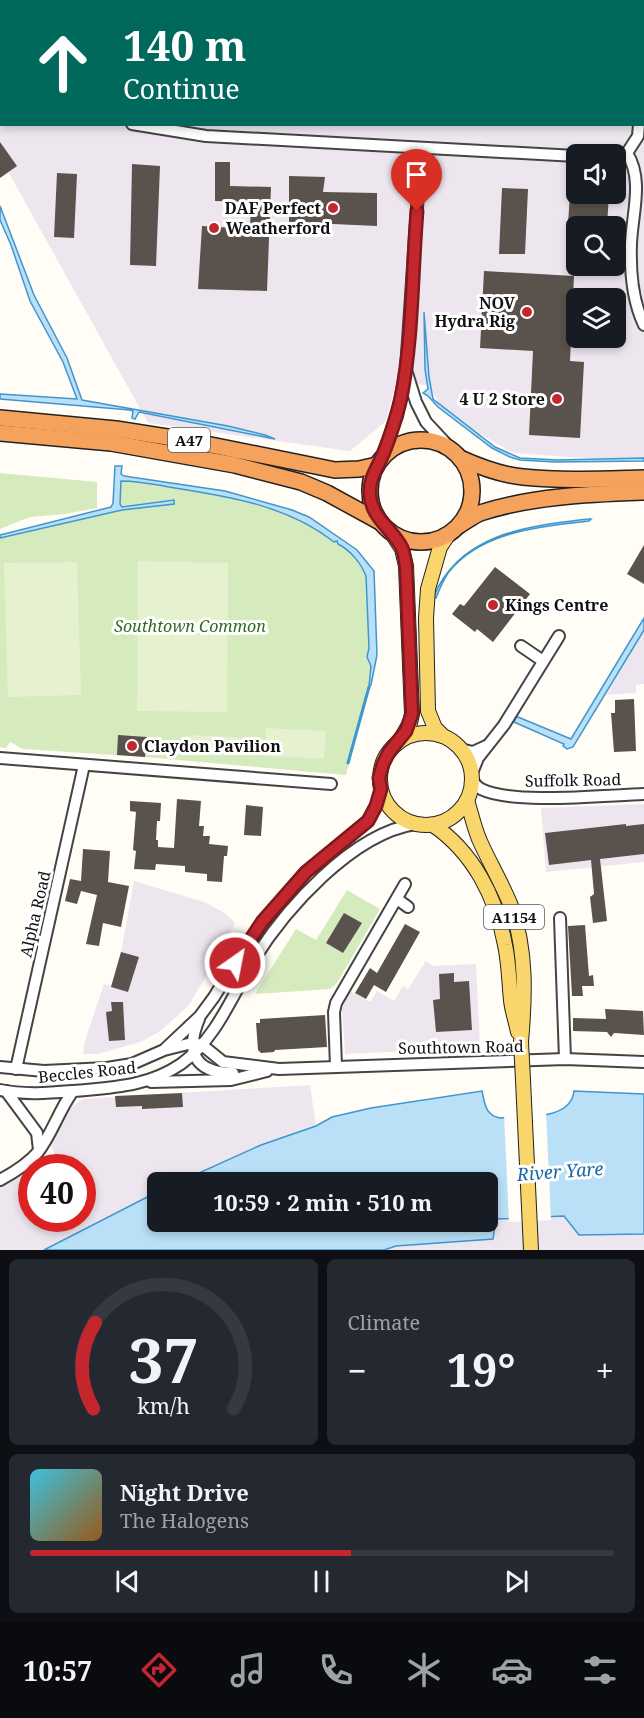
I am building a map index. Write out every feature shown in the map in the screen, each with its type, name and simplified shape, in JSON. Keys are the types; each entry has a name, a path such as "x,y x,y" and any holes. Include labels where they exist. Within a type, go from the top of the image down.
{"highway":[{"name":"A47","path":"0,418 163,436 335,470 359,469 379,462"},
{"name":"A47","path":"0,433 111,443 235,465 301,482 318,489 385,527"},
{"path":"644,478 522,477 484,468 434,442 415,440 396,446 379,462 371,479 370,494 373,509 385,527 404,539 419,542 434,541 478,514 536,501 644,492"},
{"path":"452,531 466,515 471,501 472,486 468,471 456,454"}],"main road":[{"path":"385,527 402,549 408,583 412,714 410,723 399,742 389,752 383,764 379,778 381,789 386,802 394,812 415,824 433,825 453,816 467,800"},
{"path":"452,531 440,547 428,589 426,618 428,711 429,719 435,728 460,748 470,764 472,776"},
{"path":"399,742 412,735 428,733 443,736"},
{"name":"A1154","path":"472,776 467,800 478,837 508,899 520,941 524,972 525,1000 521,1042 531,1238"},
{"name":"A1154","path":"433,825 460,847 477,870 496,912 505,944 511,1002 521,1042"}],"street":[{"path":"152,126 173,128 206,136 566,155"},
{"path":"639,126 638,136 627,153 636,176 639,219 631,242 634,298 644,325"},
{"path":"379,462 397,416 406,370 421,148"},
{"path":"406,370 416,402 426,422 456,454"},
{"path":"472,776 478,758 504,725 559,636"},
{"path":"521,646 543,661"},
{"path":"460,748 473,752 489,745"},
{"path":"0,758 332,784"},
{"name":"Alpha Road","path":"16,1069 84,765"},
{"name":"Suffolk Road","path":"472,776 476,785 482,789 516,796 542,798 644,794"},
{"path":"164,1050 200,1016 262,922 306,872 368,821 381,789"},
{"path":"164,1050 196,1047 216,1026 254,959 313,883 383,833 401,826 415,824"},
{"path":"336,1066 334,1012 336,1003 405,884"},
{"path":"397,899 408,907"},
{"path":"560,920 565,1059"},
{"path":"200,1016 196,1047 197,1060 213,1071 224,1074 257,1074"},
{"name":"Beccles Road","path":"3,1091 35,1093 73,1091 143,1082 171,1070 196,1047"},
{"name":"Southtown Road","path":"196,1047 224,1062 279,1069"},
{"name":"Beccles Road","path":"0,1067 60,1071 107,1068 132,1064 164,1050"},
{"name":"Southtown Road","path":"143,1082 231,1080 279,1069 336,1066 565,1059 644,1062"},
{"path":"3,1091 37,1133 39,1150"},
{"path":"0,1180 25,1164 39,1150 63,1104 73,1091"}],"shaded area":[{"path":"0,126 644,126 644,462 513,453 443,412 429,385 396,383 386,421 350,451 148,423 0,157"},
{"path":"644,630 644,684 636,685 636,693 606,695"},
{"path":"644,804 644,862 546,872 541,808"},
{"path":"134,881 204,902 225,913 235,923 189,1005 159,1032 140,1042 98,1054 83,1054 84,1044 104,984 111,986 121,952"},
{"path":"426,961 433,966 476,964 480,1048 345,1054 342,1008 350,991 370,1002 377,991 394,1001 403,986 408,989"},
{"path":"310,1085 316,1126 261,1145 201,1172 147,1172 147,1197 96,1223 96,1154 55,1154 50,1143 61,1121 73,1106 83,1099"},
{"path":"18,1173 18,1232 79,1232 44,1250 0,1250 0,1183"},
{"path":"564,1216 579,1235 644,1234 644,1250 384,1250 396,1246 493,1239 494,1232 498,1232 498,1219"}],"green space":[{"path":"0,473 97,482 97,508 30,517 0,529"},
{"name":"Southtown Common","path":"120,481 217,495 278,511 298,520 334,542 337,540 338,544 351,553 358,562 366,576 371,671 369,689 346,775 145,757 23,749 10,742 6,748 0,747 0,538 119,511"},
{"path":"138,561 228,563 227,712 137,711"},
{"path":"77,562 81,695 8,697 4,563"},
{"path":"266,728 326,731 324,759 265,756"},
{"path":"190,735 252,738 251,754 190,751"},
{"path":"347,890 380,909 337,983 330,989 255,994 296,929 316,940"}],"water":[{"path":"0,206 34,295 67,358 82,400 228,426 275,439 139,412 135,419 132,418 133,411 130,410 0,399 0,394 77,399 63,362 30,301 0,220"},
{"path":"424,312 433,399 495,447 520,458 557,460 644,458 644,461 520,460 492,448 423,393 428,389 425,369"},
{"path":"115,466 122,466 121,474 124,476 225,491 292,510 309,517 357,550 374,571 377,655 371,685 369,687 371,666 367,657 369,648 364,571 355,557 337,541 334,542 279,511 217,495 148,483 121,481 120,504 122,507 174,500 174,504 122,510 0,538 0,535 111,507"},
{"path":"591,519 512,534 477,548 448,573 436,598 433,598 445,576 460,559 478,546 520,530"},
{"path":"644,618 644,630 573,747 567,749 563,746 564,744 514,722 518,717 571,739"},
{"name":"River Yare","path":"482,1091 489,1112 500,1118 555,1112 564,1108 571,1101 574,1091 644,1094 644,1234 579,1235 564,1216 498,1219 498,1172 201,1172 261,1145 316,1126 332,1117 371,1108"},
{"path":"147,1197 147,1232 494,1232 493,1239 396,1246 384,1250 44,1250 79,1232 96,1232 96,1223"}],"pier":[{"path":"546,1111 551,1220 509,1222 504,1114"}],"building":[{"path":"0,142 17,166 0,178"},
{"name":"Weatherford","path":"215,162 230,162 230,186 271,187 267,291 198,289 202,226 250,229 251,202 215,201"},
{"path":"132,164 160,166 156,266 130,265"},
{"path":"57,173 77,174 74,238 54,237"},
{"name":"DAF Perfect","path":"289,176 325,177 323,192 377,193 377,226 289,222"},
{"path":"502,188 528,189 525,254 499,254"},
{"path":"569,204 608,204 608,216 569,216"},
{"name":"NOV Hydra Rig","path":"484,271 574,276 573,288 566,288 566,348 571,348 570,361 584,362 580,438 529,435 533,351 480,348"},
{"path":"644,545 644,584 627,574"},
{"name":"Kings Centre","path":"495,567 530,594 493,642 477,629 475,632 452,614 460,604 464,606"},
{"path":"634,699 636,751 614,752 611,713 615,713 615,700"},
{"name":"Claydon Pavilion","path":"118,735 147,737 145,757 117,755"},
{"path":"177,799 201,801 199,826 204,826 203,836 210,836 209,844 228,846 227,856 224,856 222,882 207,881 207,874 185,872 185,866 156,864 155,870 134,869 136,812 130,811 130,801 161,803 160,821 157,821 158,847 174,848"},
{"path":"246,805 263,807 261,836 244,835"},
{"path":"626,824 626,826 644,824 644,854 600,859 607,921 593,923 590,897 594,894 591,860 549,865 545,833"},
{"path":"83,849 110,851 108,882 129,886 121,927 103,923 99,946 86,944 97,895 81,891 77,904 65,901 70,879 81,881"},
{"path":"344,913 362,923 343,953 326,943"},
{"path":"405,924 420,932 386,992 374,985 366,999 355,993 370,968 377,973"},
{"path":"585,925 589,976 593,975 594,986 582,986 583,996 572,996 568,926"},
{"path":"121,952 139,957 128,992 111,987"},
{"path":"454,973 454,982 469,981 472,1030 436,1032 433,1000 440,999 439,974"},
{"path":"111,1002 123,1002 125,1040 109,1041 106,1012 112,1011"},
{"path":"605,1009 643,1011 644,1035 614,1033 611,1037 607,1032 573,1031 573,1018 606,1019"},
{"path":"325,1015 327,1047 261,1053 258,1050 256,1023 260,1023 260,1019"},
{"path":"182,1093 183,1107 142,1109 142,1106 116,1107 115,1096"}],"waterway":[{"path":"348,763 369,687"}],"place":[{"name":"DAF Perfect","path":"333,208"},
{"name":"Weatherford","path":"214,228"},
{"name":"NOV Hydra Rig","path":"527,312"},
{"name":"4 U 2 Store","path":"557,399"},
{"name":"Kings Centre","path":"493,605"},
{"name":"Claydon Pavilion","path":"132,746"}],"route":[{"path":"235,963 262,922 306,872 368,821 381,789 379,778 383,764 410,723 412,714 406,566 402,549 391,532 380,522 373,509 370,494 371,479 397,416 406,370 417,211"}]}
